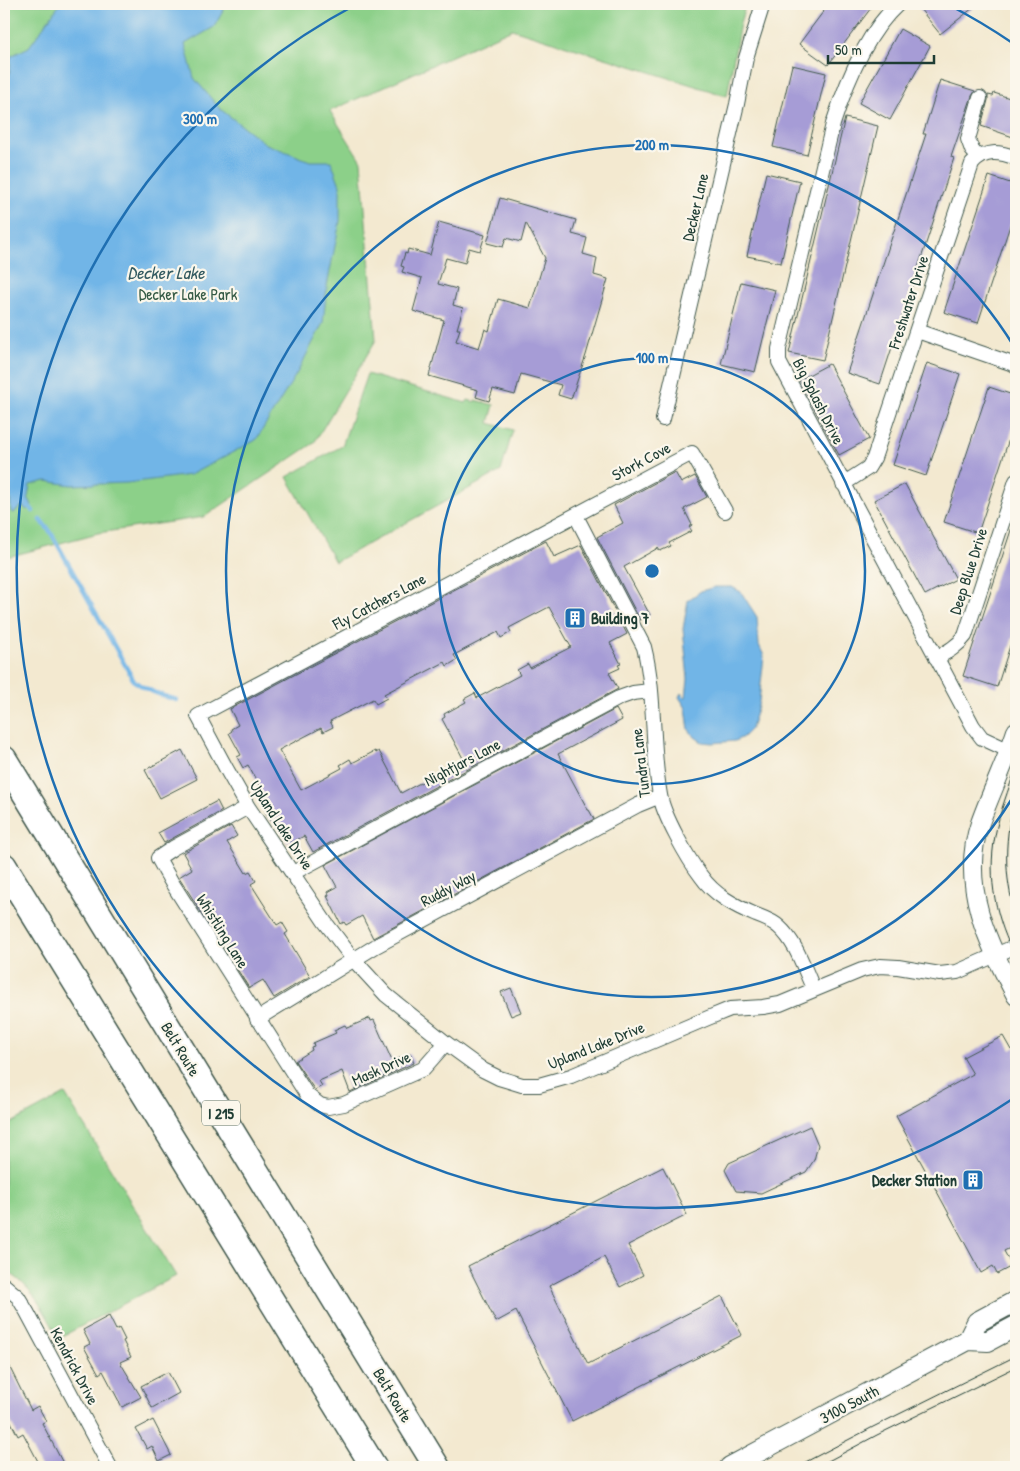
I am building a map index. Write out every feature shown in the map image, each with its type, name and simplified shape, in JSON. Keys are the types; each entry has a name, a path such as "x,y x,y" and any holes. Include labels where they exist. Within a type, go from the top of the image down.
{"highway":[{"name":"Belt Route","path":"4,759 438,1467"},
{"path":"4,866 374,1467"}],"main road":[{"name":"3100 South","path":"968,1340 977,1322 1016,1301"},
{"name":"3100 South","path":"730,1467 968,1340 988,1341 1016,1326"}],"street":[{"name":"Decker Lane","path":"664,420 746,58 763,4"},
{"name":"Big Splash Drive","path":"898,4 869,41 841,97 779,349 779,362 977,732 982,738 1010,751"},
{"path":"980,98 968,139 972,150 978,157 988,153 1001,153 1016,158"},
{"name":"Freshwater Drive","path":"843,484 868,468 874,458 969,172 978,157"},
{"path":"917,331 1016,365"},
{"name":"Stork Cove","path":"576,516 692,453 724,510"},
{"name":"Deep Blue Drive","path":"936,658 960,644 965,636 1016,481"},
{"name":"Tundra Lane","path":"576,516 644,647 648,668 660,796 677,837 701,876 720,896 769,920 779,926 788,936 814,990"},
{"name":"Fly Catchers Lane","path":"198,716 576,516"},
{"name":"Nightjars Lane","path":"293,873 619,698 633,693 650,691"},
{"name":"Upland Lake Drive","path":"198,716 248,807 325,922 377,987 446,1043 483,1070 498,1078 522,1085 539,1085 571,1076 730,1010 763,1008 780,1004 848,974 880,966 940,974 957,972 1016,946"},
{"path":"1016,731 1010,751 980,824 975,846 974,865 977,904 985,934 1016,996"},
{"name":"Ruddy Way","path":"257,1019 353,959 638,805 660,796"},
{"name":"Whistling Lane","path":"248,807 158,858 302,1089 312,1100 320,1105"},
{"name":"Mask Drive","path":"320,1105 344,1104 416,1072 429,1063 446,1043"},
{"name":"Kendrick Drive","path":"4,1285 18,1297 27,1312 110,1467"}],"green space":[{"name":"Decker Lake","path":"4,4 746,4 740,23 727,96 512,29 330,111 361,161 376,340 314,443 204,517 98,533 4,558"},
{"path":"367,374 466,403 468,400 475,402 475,400 494,405 489,423 513,430 501,471 335,562 287,477 342,446"},
{"path":"65,1094 176,1276 59,1338 30,1291 14,1276 4,1270 4,1127"}],"water":[{"name":"Decker Lake","path":"60,4 227,4 214,27 185,44 194,78 220,109 266,144 310,161 331,161 340,185 340,221 327,286 323,323 297,373 256,440 190,475 127,483 71,485 46,481 30,485 28,497 32,505 27,510 22,506 14,513 11,512 9,475 4,466 4,85 9,76 11,56 29,47"},
{"path":"715,587 732,587 741,592 757,617 759,645 764,656 759,702 751,729 743,737 735,741 712,743 702,742 689,730 686,708 679,697 681,693 686,697 688,679 683,629 688,600 701,591"}],"building":[{"path":"829,4 874,4 828,65 799,44"},
{"path":"916,4 978,4 940,34"},
{"path":"900,29 930,46 890,120 859,103"},
{"path":"792,65 826,73 807,155 773,147"},
{"path":"940,80 975,91 951,157 954,158 880,384 847,373 926,134 923,134"},
{"path":"994,93 1016,100 1016,138 981,126 988,95 993,96"},
{"path":"845,118 878,126 823,360 789,353"},
{"path":"766,173 800,181 781,263 747,256"},
{"path":"989,176 1016,185 1016,207 978,323 944,312"},
{"path":"500,198 576,220 572,234 587,238 583,254 597,258 594,275 608,279 571,399 558,395 561,385 521,374 515,395 493,389 489,401 476,397 478,390 429,376 444,320 413,311 422,278 402,272 404,267 401,266 408,249 430,255 439,222 485,235 480,251 469,248 465,263 446,258 438,284 457,289 453,305 463,308 457,329 460,329 456,341 479,348 485,329 489,331 498,299 530,308 545,258 526,223 521,242 506,238 503,247 487,243"},
{"path":"741,282 775,290 755,372 721,364"},
{"path":"927,363 960,374 926,476 893,465"},
{"path":"829,364 869,439 839,455 799,380"},
{"path":"989,387 1016,396 1016,418 978,533 944,522"},
{"path":"675,472 681,483 695,476 707,497 684,509 692,525 689,527 692,531 669,543 671,546 660,551 658,548 624,567 650,615 640,620 597,537 623,523 614,505"},
{"path":"905,484 956,579 925,595 874,500"},
{"path":"1014,521 1016,522 1016,627 997,687 963,676"},
{"path":"546,541 554,557 581,545 627,634 610,643 621,664 618,665 620,668 609,673 618,689 313,852 304,836 291,843 290,840 287,842 275,819 271,821 265,811 271,808 248,765 243,768 237,757 241,755 229,733 232,731 231,729 238,725 230,709","holes":["549,607 571,647 530,668 528,664 517,670 520,675 477,698 475,693 464,699 466,702 444,714 445,717 442,719 464,760 401,793 379,751 376,753 375,751 352,763 350,759 340,765 342,768 301,790 279,750 321,728 323,732 333,727 330,721 373,699 376,704 387,698 384,694 445,662 447,666 457,660 454,655 498,632 501,638 511,632 509,628"]},
{"path":"616,709 622,720 558,754 594,819 373,938 362,916 346,925 344,922 341,924 327,896 329,895 328,892 337,887 325,865"},
{"path":"182,750 197,779 160,798 145,770"},
{"path":"217,801 222,811 164,843 158,833"},
{"path":"231,826 237,836 227,842 246,873 250,871 256,881 251,884 277,925 282,922 288,932 285,934 310,976 274,998 263,980 249,988 179,877 192,869 183,853"},
{"path":"511,988 521,1012 511,1016 501,992"},
{"path":"370,1018 371,1021 374,1020 392,1061 410,1054 414,1063 350,1092 342,1071 319,1081 322,1086 315,1090 295,1061 312,1050 313,1043 336,1033 334,1030 345,1025 347,1028"},
{"name":"Decker Station","path":"1003,1036 1011,1050 1016,1047 1016,1245 1004,1251 1012,1266 997,1274 993,1266 981,1273 896,1116 973,1074 963,1057"},
{"path":"810,1126 818,1145 814,1160 806,1172 761,1193 736,1191 725,1170 729,1163"},
{"path":"663,1167 687,1215 628,1245 643,1275 620,1287 604,1257 549,1286 588,1364 722,1296 742,1335 572,1421 516,1311 496,1322 468,1266"},
{"path":"109,1316 116,1330 119,1328 131,1357 120,1362 141,1397 122,1407 103,1371 99,1374 84,1347 90,1344 83,1330"},
{"path":"4,1356 31,1410 38,1406 46,1421 42,1423 65,1467 41,1467 23,1433 18,1436 10,1420 4,1423"},
{"path":"168,1372 179,1393 152,1408 141,1386"},
{"path":"153,1420 171,1455 159,1461 152,1446 147,1449 136,1429"}],"waterway":[{"path":"30,507 33,511"},
{"path":"40,520 50,531 134,681 155,693 177,700"}],"tram line":[{"path":"1016,767 997,827 992,868 998,914 1016,958"},
{"path":"1016,796 1007,841 1007,870 1016,915"},
{"path":"796,1467 1016,1356"},
{"path":"817,1467 877,1435 1016,1367"}],"place":[{"name":"Building 7","path":"575,618"},
{"name":"Decker Station","path":"973,1180"}],"park label":[{"name":"Decker Lake Park","path":"188,294"}]}
